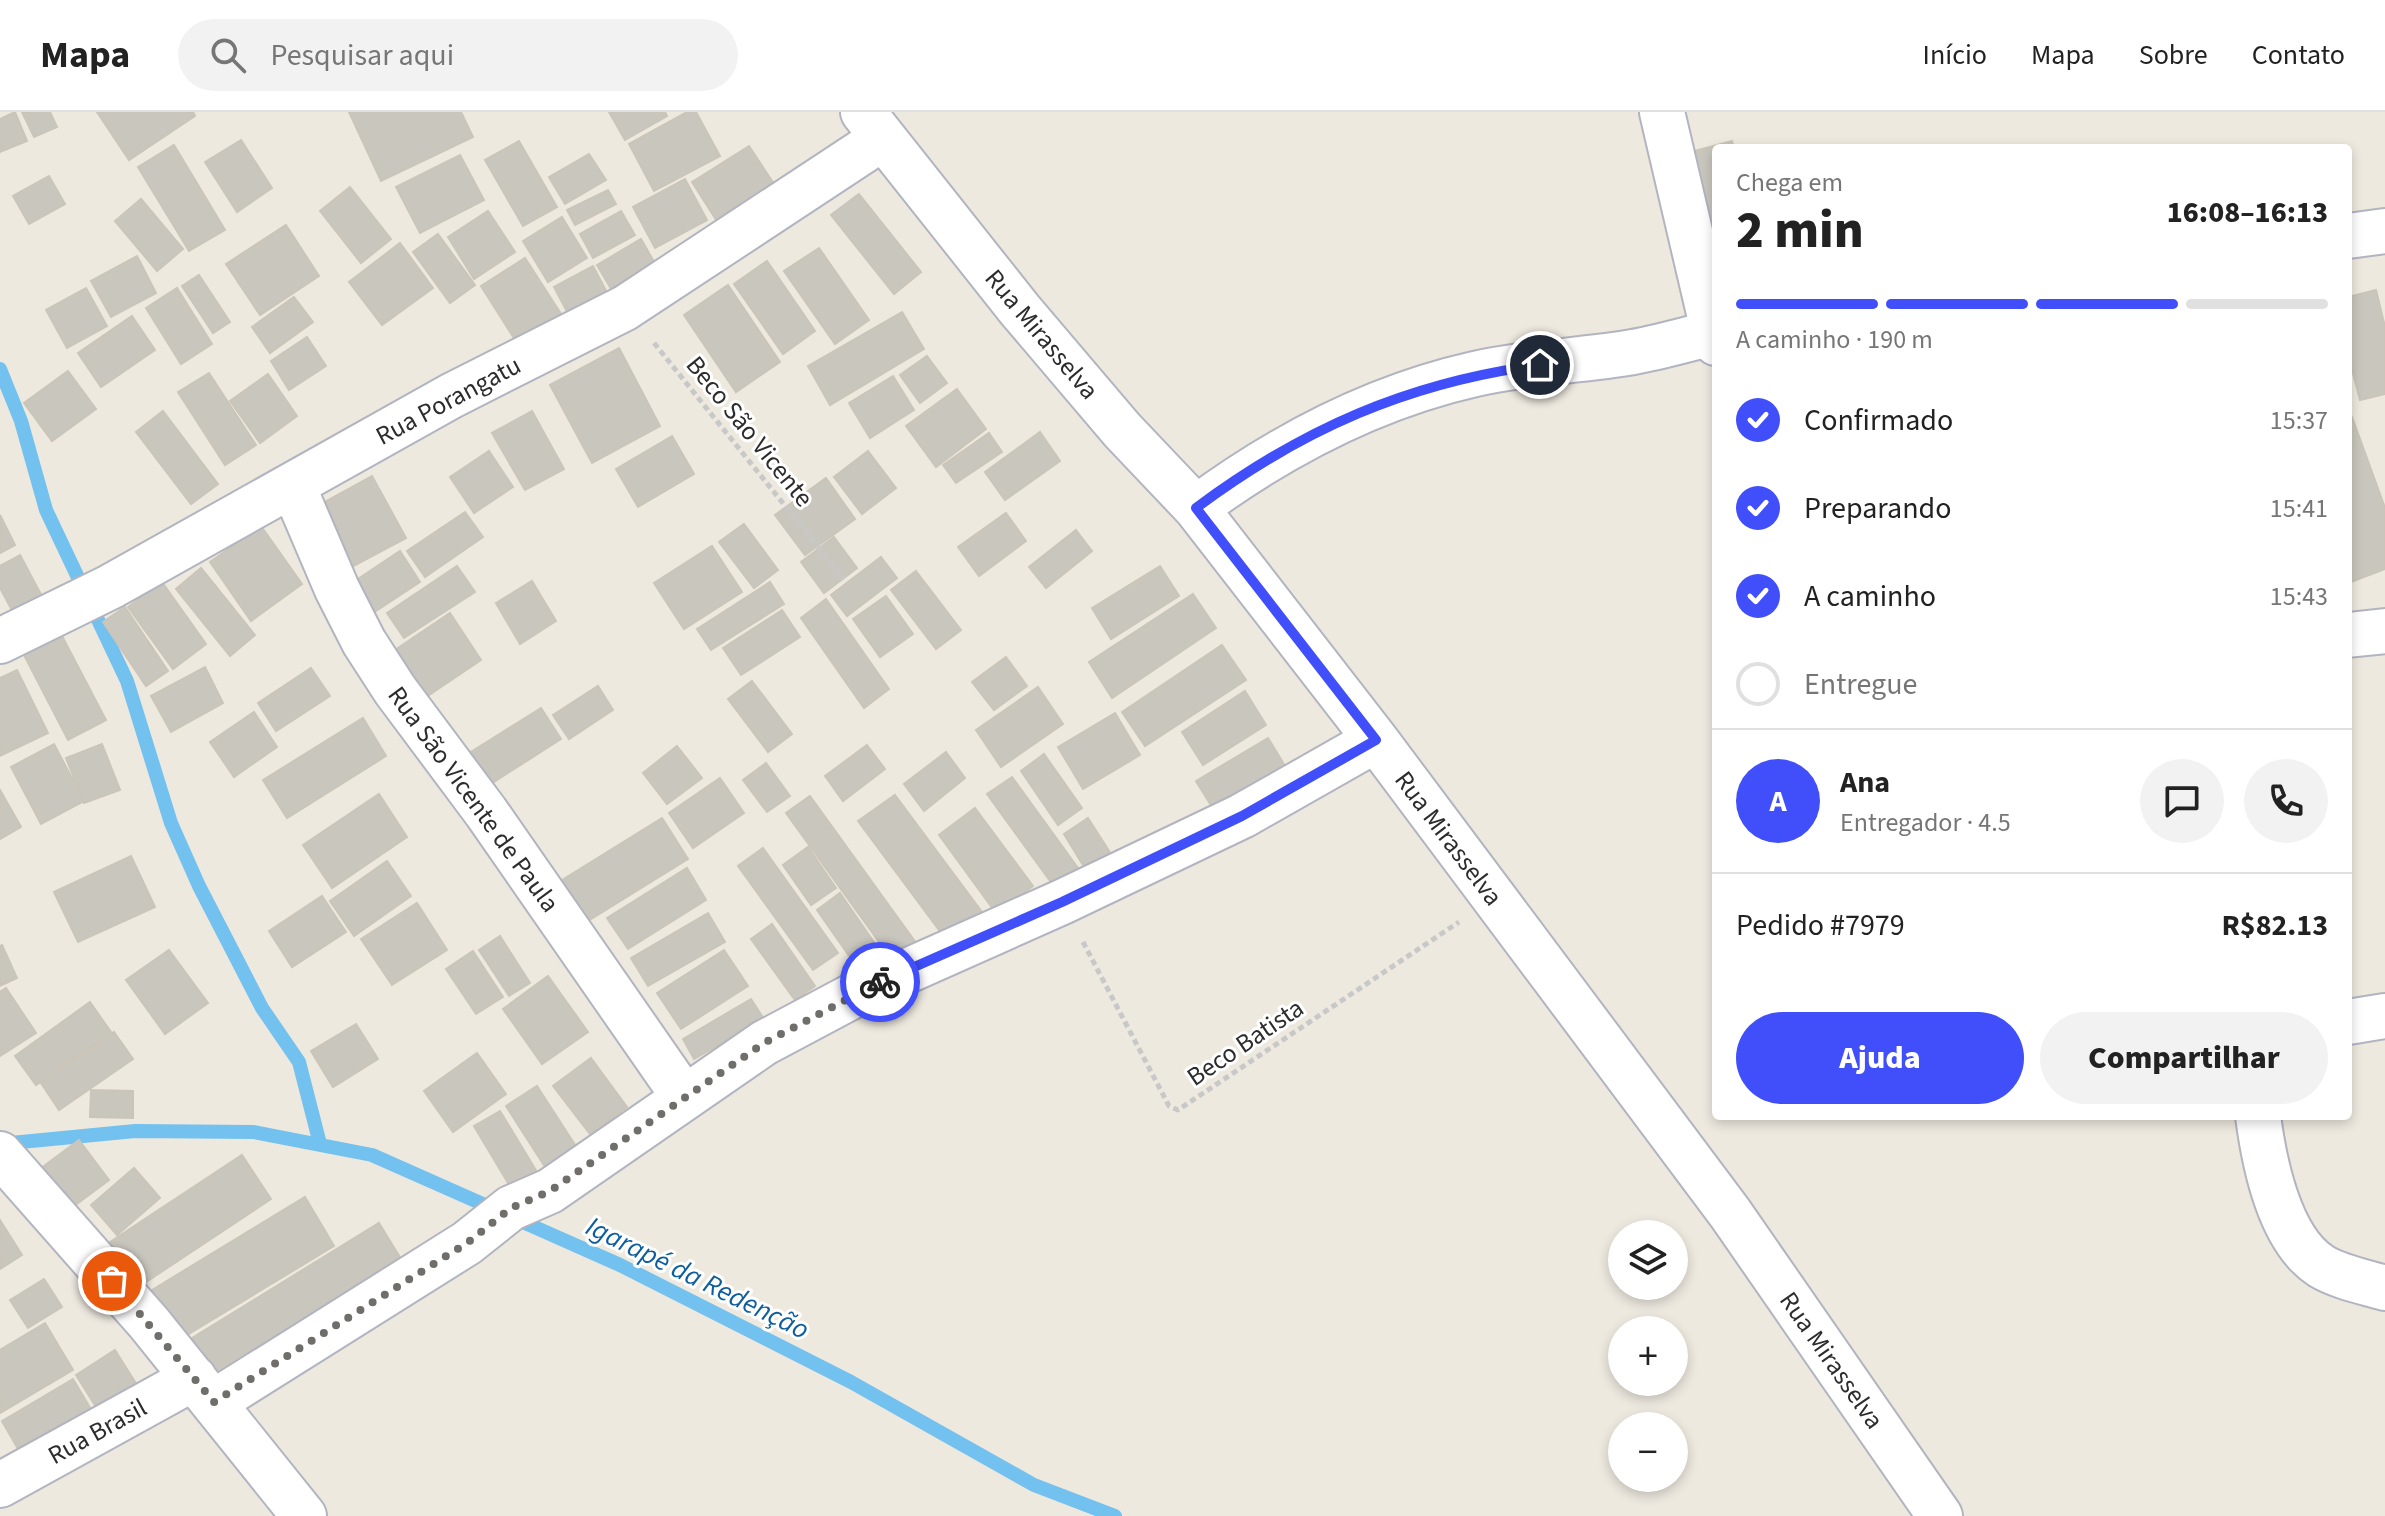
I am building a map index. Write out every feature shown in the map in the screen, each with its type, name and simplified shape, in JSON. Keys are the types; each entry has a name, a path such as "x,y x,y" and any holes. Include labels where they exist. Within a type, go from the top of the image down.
{"street":[{"path":"1662,112 1712,323"},
{"name":"Rua Porangatu","path":"0,641 110,587 451,396 625,308 873,125"},
{"name":"Rua Mirasselva","path":"873,125 1020,310 1122,430 1196,508 1376,740 1730,1213 1940,1516"},
{"path":"2352,235 2385,231"},
{"path":"1196,508 1243,473 1301,440 1354,413 1415,390 1477,373 1635,352 1712,337"},
{"name":"Rua São Vicente de Paula","path":"293,486 337,589 364,642 684,1097"},
{"path":"2352,635 2385,631"},
{"name":"Rua Brasil","path":"0,1485 204,1390 467,1243 511,1208 550,1191 764,1043 860,992 1062,902 1242,816 1376,740"},
{"path":"2352,1021 2385,1016"},
{"path":"2259,1120 2270,1178 2284,1218 2306,1252 2327,1269 2385,1288"},
{"path":"10,1165 204,1390 304,1516"}],"path":[{"name":"Beco São Vicente","path":"625,308 844,579"},
{"name":"Beco Batista","path":"1062,902 1169,1106 1178,1110 1494,898"}],"building":[{"path":"15,112 27,141 0,152 0,119"},
{"path":"22,112 50,112 57,127 34,137"},
{"path":"97,112 193,112 195,116 129,160"},
{"path":"349,112 461,112 473,137 381,181"},
{"path":"609,112 665,112 667,116 625,140"},
{"path":"687,112 696,112 720,156 654,191 629,144"},
{"path":"241,140 272,188 237,212 205,162"},
{"path":"519,141 557,207 523,226 485,160"},
{"path":"174,145 225,230 189,251 138,167"},
{"path":"749,146 774,184 717,221 692,182"},
{"path":"1712,146 1712,234 1691,152"},
{"path":"589,154 606,180 565,204 549,177"},
{"path":"460,155 484,200 420,233 396,187"},
{"path":"49,176 65,204 29,224 13,196"},
{"path":"685,179 707,220 655,248 633,207"},
{"path":"350,187 391,239 361,263 320,211"},
{"path":"608,190 616,204 575,225 567,210"},
{"path":"859,194 921,272 894,294 831,215"},
{"path":"141,199 183,249 157,271 115,221"},
{"path":"488,211 515,252 474,279 448,237"},
{"path":"621,211 635,235 593,258 580,234"},
{"path":"562,217 587,258 548,282 523,241"},
{"path":"286,225 319,276 260,315 226,264"},
{"path":"438,234 475,285 450,303 413,252"},
{"path":"641,239 661,274 617,299 597,265"},
{"path":"400,243 433,288 382,325 349,282"},
{"path":"819,248 869,320 835,344 784,271"},
{"path":"137,256 156,293 111,317 91,281"},
{"path":"525,258 563,317 519,346 481,286"},
{"path":"767,261 815,331 783,354 734,284"},
{"path":"593,266 612,302 573,323 554,287"},
{"path":"199,275 230,322 213,333 182,286"},
{"path":"728,285 780,362 736,392 684,315"},
{"path":"86,288 107,326 67,348 46,310"},
{"path":"177,288 212,344 181,364 146,308"},
{"path":"2376,290 2385,327 2385,394 2360,400 2352,369 2352,296"},
{"path":"294,297 313,322 270,353 252,327"},
{"path":"902,312 924,349 830,405 808,366"},
{"path":"132,316 155,350 101,387 78,353"},
{"path":"307,337 326,366 289,390 271,361"},
{"path":"619,348 660,426 592,463 550,385"},
{"path":"927,356 947,383 920,403 900,375"},
{"path":"68,371 96,409 52,441 24,403"},
{"path":"209,373 256,445 225,465 178,392"},
{"path":"268,374 297,416 260,443 230,401"},
{"path":"893,376 914,410 870,438 849,403"},
{"path":"957,389 986,429 936,467 906,426"},
{"path":"163,411 218,484 191,504 136,432"},
{"path":"532,411 564,469 525,490 492,433"},
{"path":"2352,417 2385,508 2385,569 2352,582"},
{"path":"1040,432 1060,461 1005,500 985,472"},
{"path":"989,433 1002,452 956,483 943,465"},
{"path":"672,436 694,474 638,507 616,469"},
{"path":"489,451 513,487 474,513 450,477"},
{"path":"868,451 896,488 862,514 834,477"},
{"path":"372,476 406,538 348,569 314,508"},
{"path":"826,478 855,519 805,555 775,515"},
{"path":"465,512 483,537 425,577 407,551"},
{"path":"1006,513 1026,541 979,576 958,547"},
{"path":"0,515 15,545 0,553"},
{"path":"744,524 778,570 754,588 719,542"},
{"path":"261,526 302,584 251,621 210,562"},
{"path":"1076,530 1092,551 1046,588 1029,567"},
{"path":"834,537 857,568 824,593 801,562"},
{"path":"712,546 742,592 684,629 654,583"},
{"path":"400,551 420,582 367,617 346,587"},
{"path":"20,555 44,600 15,616 0,588 0,566"},
{"path":"881,557 897,578 847,616 831,595"},
{"path":"457,566 475,592 404,638 387,613"},
{"path":"1160,566 1179,596 1111,639 1092,608"},
{"path":"201,568 255,635 230,656 176,589"},
{"path":"916,571 961,630 936,649 891,590"},
{"path":"532,581 556,621 520,644 496,603"},
{"path":"162,582 206,644 173,669 128,607"},
{"path":"770,582 784,604 711,650 697,629"},
{"path":"1193,594 1216,628 1112,698 1089,662"},
{"path":"886,596 913,634 880,657 853,619"},
{"path":"826,599 889,689 864,708 801,618"},
{"path":"125,607 168,671 146,686 103,622"},
{"path":"782,610 800,637 741,675 723,648"},
{"path":"450,613 481,660 420,701 389,654"},
{"path":"62,636 106,720 68,740 24,655"},
{"path":"1222,645 1246,680 1145,746 1122,712"},
{"path":"1006,657 1027,686 994,710 972,682"},
{"path":"205,667 223,703 171,732 151,696"},
{"path":"311,668 330,696 276,731 258,703"},
{"path":"17,670 48,733 0,756 0,678"},
{"path":"752,681 792,734 768,752 728,699"},
{"path":"598,686 613,710 569,739 553,715"},
{"path":"1038,687 1063,724 1001,767 976,730"},
{"path":"1245,691 1266,725 1203,765 1182,732"},
{"path":"541,708 561,739 486,787 466,755"},
{"path":"254,712 277,747 234,777 210,742"},
{"path":"1115,713 1140,755 1083,789 1058,747"},
{"path":"363,718 386,756 287,818 263,780"},
{"path":"1268,738 1293,779 1222,823 1196,781"},
{"path":"54,744 84,801 41,824 11,767"},
{"path":"102,744 120,790 84,803 66,758"},
{"path":"867,745 885,769 843,801 825,776"},
{"path":"677,746 702,778 667,804 643,773"},
{"path":"946,752 965,778 924,811 904,784"},
{"path":"1044,754 1082,808 1058,825 1021,771"},
{"path":"766,763 790,796 767,812 743,780"},
{"path":"1012,777 1083,875 1058,892 987,794"},
{"path":"720,778 744,813 693,848 669,813"},
{"path":"0,790 21,827 0,839"},
{"path":"379,794 407,837 332,888 303,845"},
{"path":"895,795 982,912 945,938 858,821"},
{"path":"810,796 919,947 895,964 786,813"},
{"path":"975,808 1033,886 996,913 939,835"},
{"path":"662,818 688,859 580,926 554,885"},
{"path":"1088,818 1116,862 1091,878 1064,834"},
{"path":"808,847 836,888 811,905 783,865"},
{"path":"763,848 838,953 813,970 738,866"},
{"path":"131,856 155,907 78,942 54,892"},
{"path":"387,861 411,896 354,936 330,901"},
{"path":"687,868 706,900 628,949 607,918"},
{"path":"840,893 889,964 866,980 817,910"},
{"path":"322,896 346,932 292,967 269,931"},
{"path":"417,903 447,950 392,985 361,939"},
{"path":"708,913 725,942 648,986 631,958"},
{"path":"772,924 815,986 795,1000 751,939"},
{"path":"500,936 530,983 509,996 479,950"},
{"path":"0,946 17,978 0,986"},
{"path":"169,950 208,1003 165,1034 126,980"},
{"path":"724,950 748,986 681,1029 657,993"},
{"path":"473,951 503,997 476,1014 446,969"},
{"path":"548,976 588,1032 542,1064 503,1009"},
{"path":"6,988 36,1033 0,1056 0,992"},
{"path":"751,999 764,1019 694,1059 683,1039"},
{"path":"90,1002 111,1032 36,1085 15,1056"},
{"path":"356,1024 378,1059 333,1087 311,1051"},
{"path":"114,1032 133,1059 59,1110 41,1083"},
{"path":"477,1053 506,1094 453,1132 424,1091"},
{"path":"591,1058 627,1107 590,1134 553,1086"},
{"path":"537,1086 577,1148 545,1167 506,1106"},
{"path":"91,1090 133,1091 133,1118 90,1117"},
{"path":"500,1111 540,1177 514,1193 474,1126"},
{"path":"79,1140 109,1180 70,1209 40,1169"},
{"path":"242,1155 271,1199 134,1290 104,1246"},
{"path":"134,1168 160,1198 117,1235 91,1205"},
{"path":"305,1197 334,1246 182,1338 152,1290"},
{"path":"0,1220 22,1255 0,1269"},
{"path":"379,1223 404,1264 217,1379 192,1338"},
{"path":"44,1279 62,1307 28,1328 10,1300"},
{"path":"45,1323 73,1370 0,1413 0,1350"},
{"path":"115,1350 137,1385 98,1410 76,1375"},
{"path":"73,1379 92,1411 21,1454 2,1421"}],"waterway":[{"path":"0,369 21,421 46,510 127,681 171,823 199,886 262,1008 299,1062 320,1144"},
{"name":"Igarapé da Redenção","path":"0,1144 135,1131 254,1132 372,1155 620,1265 851,1382 1034,1485 1115,1516"}],"way so far":[{"path":"112,1281 214,1402 467,1243 511,1208 537,1198 570,1178 764,1043 880,982"}],"route":[{"path":"880,982 1062,902 1242,816 1376,740 1196,508 1243,473 1354,413 1415,390 1477,373 1540,365"}]}
